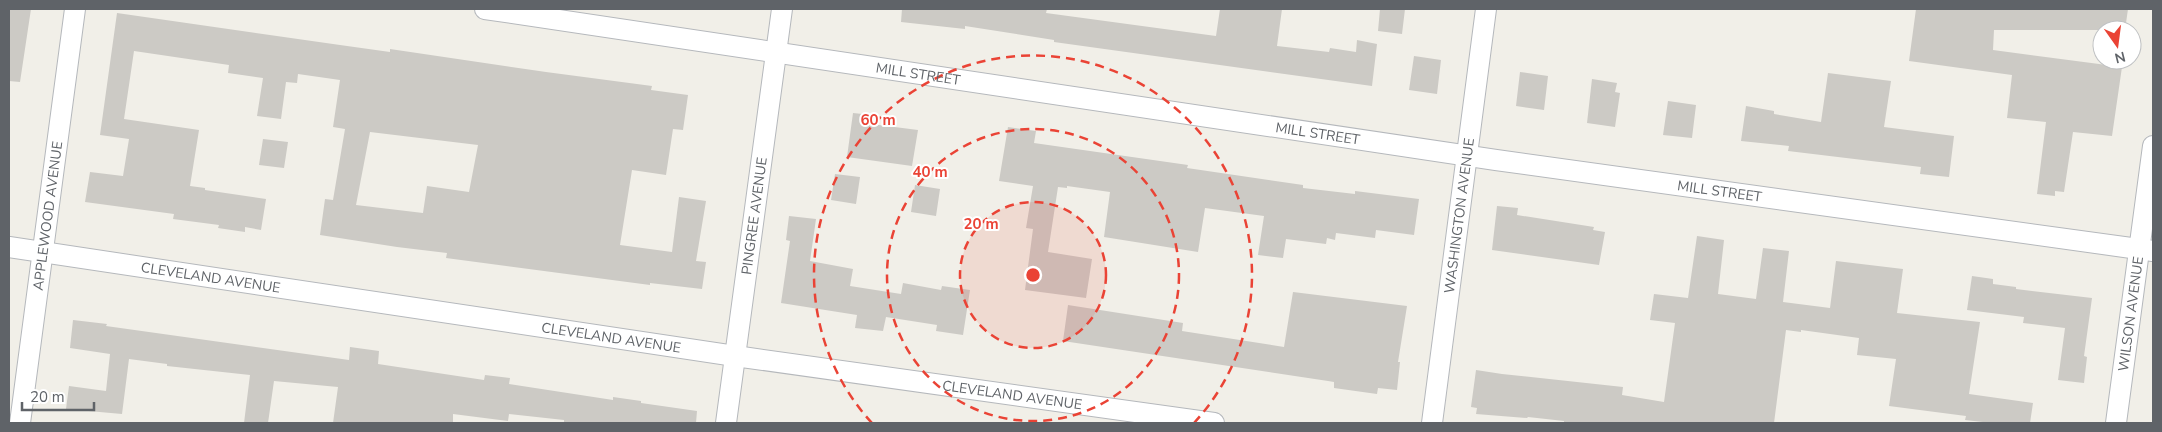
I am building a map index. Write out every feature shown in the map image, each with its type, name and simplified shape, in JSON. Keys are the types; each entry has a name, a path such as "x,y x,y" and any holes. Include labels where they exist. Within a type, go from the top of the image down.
{"street":[{"name":"APPLEWOOD AVENUE","path":"20,423 75,9"},
{"name":"MILL STREET","path":"485,9 1467,155 2146,250"},
{"name":"PINGREE AVENUE","path":"726,423 782,9"},
{"name":"WASHINGTON AVENUE","path":"1432,423 1486,9"},
{"name":"WILSON AVENUE","path":"2116,423 2146,250 2153,146"},
{"name":"CLEVELAND AVENUE","path":"9,247 735,356 1214,423"}],"building":[{"path":"9,9 31,9 20,82 9,81"},
{"path":"902,9 1047,9 1046,13 1216,36 1220,9 1282,9 1277,46 1329,52 1330,48 1356,52 1357,40 1377,44 1372,86 1054,42 1054,40 965,26 965,29 901,22"},
{"path":"1380,9 1405,9 1402,34 1378,31"},
{"path":"1916,9 2128,9 2126,20 2092,20 2092,30 1994,30 1993,50 2092,63 2092,70 2122,70 2112,136 2073,132 2064,192 2055,191 2055,196 2037,194 2046,122 2007,118 2012,75 1909,61"},
{"path":"117,13 390,52 390,49 652,86 651,90 688,95 683,130 673,129 666,175 632,170 620,245 672,252 679,197 706,201 696,261 706,262 702,289 650,283 650,285 446,258 447,253 320,235 325,199 333,200 345,129 333,127 340,80 298,74 297,83 286,82 281,119 257,116 263,78 228,73 229,65 134,51 124,119 199,130 190,186 266,199 261,230 245,227 245,232 218,228 219,225 173,219 174,214 85,202 90,172 123,176 129,139 100,135","holes":["370,132 478,145 469,192 427,186 423,213 356,205"]},
{"path":"1414,56 1441,60 1437,94 1409,90"},
{"path":"1520,72 1548,76 1544,110 1516,106"},
{"path":"1828,73 1891,81 1884,127 1954,136 1949,177 1920,174 1921,167 1788,151 1789,146 1741,141 1746,106 1774,111 1774,114 1821,122"},
{"path":"1592,79 1617,83 1615,92 1620,93 1615,127 1587,123"},
{"path":"1668,101 1696,105 1692,138 1663,135"},
{"path":"853,113 872,115 871,124 918,130 912,166 847,157"},
{"path":"1008,127 1036,131 1034,143 1188,165 1187,168 1303,185 1303,188 1355,194 1355,191 1419,199 1414,235 1376,230 1375,238 1336,233 1335,240 1327,238 1326,244 1286,239 1283,258 1258,255 1264,216 1205,208 1198,252 1104,237 1110,192 1067,186 1067,188 1058,187 1048,252 1092,259 1086,298 1025,290 1033,229 1026,228 1033,186 999,181"},
{"path":"263,139 288,142 284,168 259,165"},
{"path":"835,174 860,177 856,204 831,200"},
{"path":"915,185 940,189 936,216 911,212"},
{"path":"1497,206 1518,208 1517,215 1594,227 1593,230 1605,232 1599,265 1492,250"},
{"path":"789,216 816,219 810,261 853,269 850,286 901,294 903,283 941,290 942,286 970,290 963,335 936,331 937,325 886,317 883,331 855,328 857,315 781,303 790,241 786,240"},
{"path":"1697,236 1724,240 1718,294 1756,299 1763,248 1789,251 1783,302 1830,308 1836,261 1903,269 1897,313 1980,322 1969,394 2033,403 2030,423 1992,423 1965,420 1966,416 1889,406 1896,359 1857,355 1859,338 1801,330 1801,332 1786,330 1774,423 1564,423 1564,421 1528,417 1476,414 1477,408 1471,407 1476,370 1623,387 1622,395 1664,402 1675,323 1650,320 1654,294 1688,298"},
{"path":"1972,276 1993,279 1993,284 2016,287 2016,289 2092,298 2084,356 2087,357 2084,383 2058,380 2065,328 2023,323 2024,317 1967,310"},
{"path":"1293,292 1407,306 1398,362 1400,362 1397,390 1378,388 1377,394 1334,388 1334,382 1063,341 1068,305 1183,323 1182,331 1284,347"},
{"path":"73,320 349,360 350,347 379,351 378,364 484,380 485,375 510,378 509,384 613,400 613,397 641,401 641,403 697,411 696,423 564,423 564,420 509,414 508,421 453,414 453,423 333,423 338,387 274,381 268,423 244,423 250,375 167,366 167,364 129,359 122,414 66,409 69,386 106,391 110,354 70,348"}]}
